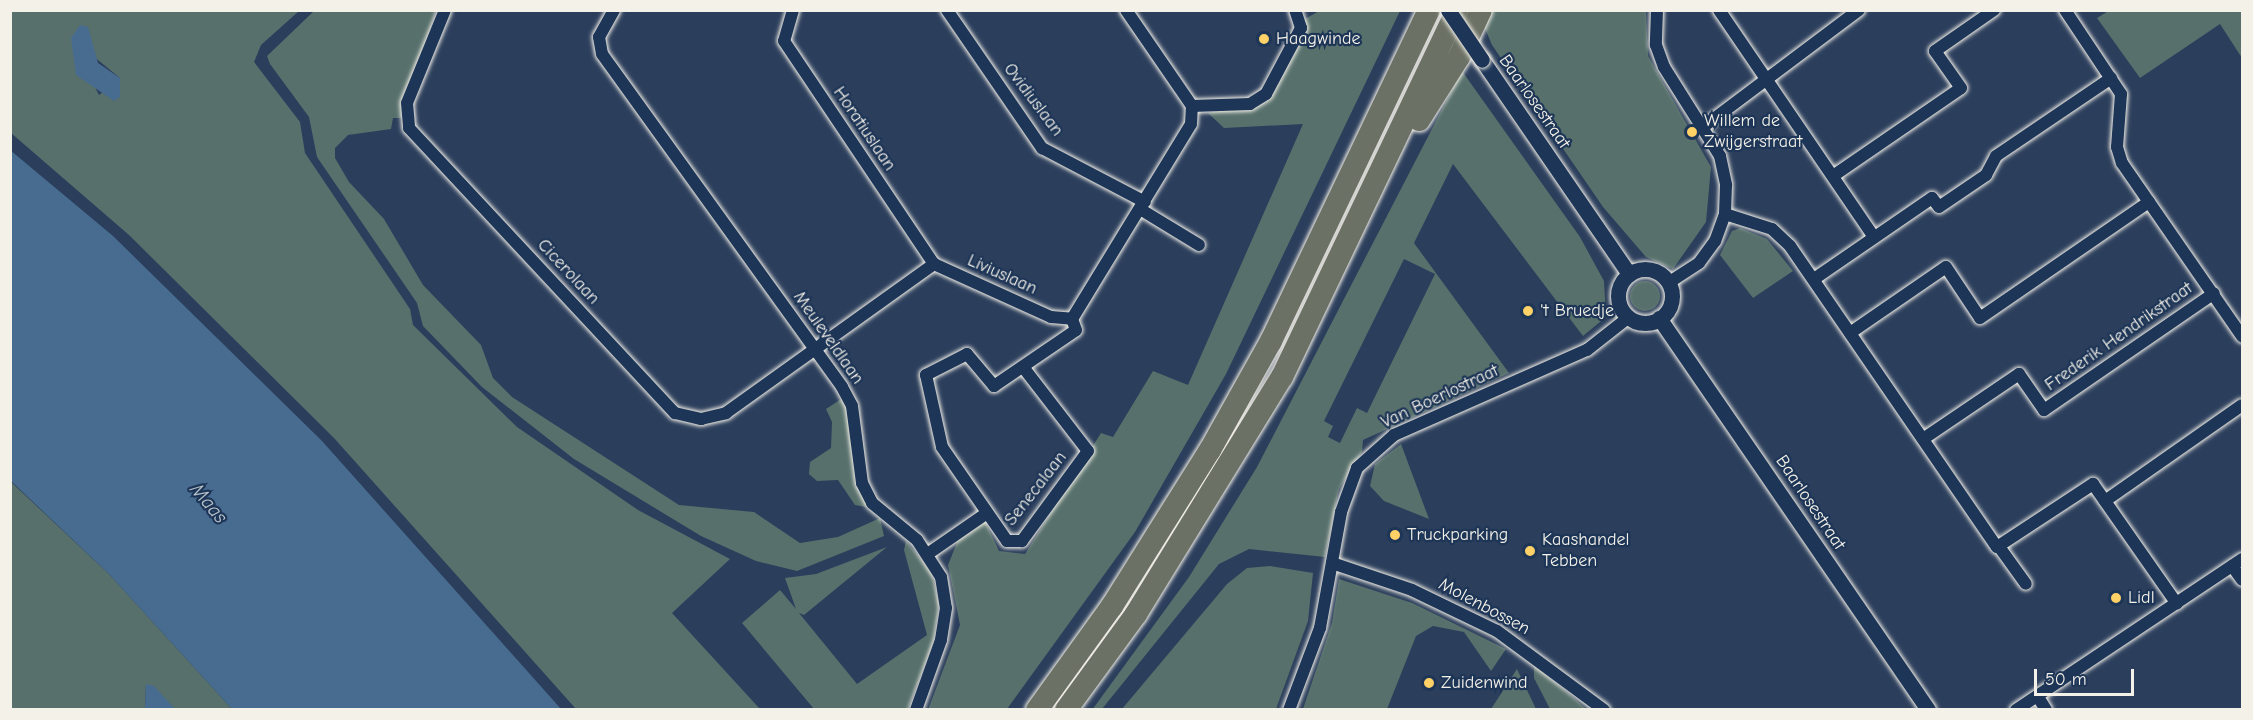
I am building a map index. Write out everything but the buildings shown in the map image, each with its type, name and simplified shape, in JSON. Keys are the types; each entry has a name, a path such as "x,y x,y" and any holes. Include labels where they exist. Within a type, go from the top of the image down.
{"highway":[{"path":"1037,710 1112,606 1210,450 1281,321 1430,10"},
{"path":"1066,710 1136,615 1246,440 1373,192 1457,10"},
{"path":"1373,192 1459,57 1481,10"}],"street":[{"name":"Cicerolaan","path":"445,10 407,103 409,128 675,413 701,419 726,413 815,349"},
{"name":"Meuleveldlaan","path":"614,10 599,37 602,54 815,349 852,406 862,483 872,503 929,553"},
{"name":"Horatiuslaan","path":"793,10 784,41 934,264"},
{"name":"Ovidiuslaan","path":"947,10 1042,148 1143,206"},
{"path":"1072,319 1191,124 1192,106 1126,10"},
{"path":"1192,106 1250,104 1266,94 1301,28 1295,10"},
{"name":"Baarlosestraat","path":"1448,10 1629,274"},
{"path":"1657,10 1656,45 1664,67 1720,156 1725,214 1699,263 1668,283"},
{"path":"1719,10 1874,237"},
{"path":"1703,127 1768,81 1778,67 1858,10"},
{"path":"1833,176 1960,88 1935,51 1994,10"},
{"name":"Frederik Hendrikstraat","path":"2065,10 2121,94 2117,147 2149,202 2242,336"},
{"path":"1814,279 1932,198 1939,207 1986,175 1996,156 2111,78"},
{"path":"1850,333 1946,267 1980,318 2149,202"},
{"path":"1143,206 1199,245"},
{"path":"1725,214 1772,229 1814,279 1923,439 2026,584"},
{"path":"815,349 934,264"},
{"name":"Liviuslaan","path":"934,264 1051,317 1072,319"},
{"path":"1650,270 1668,283 1671,303 1659,318 1643,322 1629,317 1618,298 1629,274 1650,270"},
{"name":"Frederik Hendrikstraat","path":"1923,439 2019,374 2044,410 2214,293"},
{"name":"Van Boerlostraat","path":"1332,563 1346,492 1376,447 1587,350 1629,317"},
{"name":"Baarlosestraat","path":"1659,318 1928,710"},
{"name":"Senecalaan","path":"1023,367 1088,452 1022,541 1007,541 942,447 926,375 967,354 994,386 1076,330 1072,319"},
{"path":"2105,501 2242,405"},
{"path":"2000,548 2093,484 2177,604"},
{"name":"Senecalaan","path":"929,553 987,513"},
{"path":"916,710 941,640 946,608 929,553"},
{"path":"2016,710 2237,562 2242,580"},
{"path":"1289,710 1320,628 1332,563"},
{"name":"Molenbossen","path":"1332,563 1412,590 1497,631 1604,710"},
{"path":"2038,697 2046,710"}],"green space":[{"path":"2110,10 2242,11 2242,58 2220,24 2140,78 2097,18"},
{"path":"11,11 299,11 261,45 254,62 300,122 305,153 410,309 413,325 517,427 638,510 730,559 672,613 760,709 576,709 334,438 129,235 11,133","holes":["76,56 93,56 120,78 99,95 92,81 76,75"]},
{"path":"314,11 436,11 401,118 393,118 391,129 348,135 335,148 335,158 349,182 384,219 423,285 481,345 493,378 512,397 679,505 754,512 800,543 838,537 880,518 884,536 797,571 756,561 701,536 574,459 482,387 423,326 417,303 317,157 309,117 270,64 267,56"},
{"path":"1319,11 1400,11 1226,374 1135,532 1007,709 928,710 960,625 948,565 960,535 985,521 999,551 1025,554 1101,433 1113,437 1153,371 1188,385 1303,124 1224,128 1208,113 1266,102 1305,33 1305,19"},
{"path":"1492,11 1646,11 1648,56 1711,167 1706,222 1673,269 1646,257 1603,207 1492,45 1484,26"},
{"path":"1462,71 1580,237 1604,281 1606,317 1583,336 1453,164 1414,243 1509,373 1363,440 1362,452 1339,489 1325,557 1249,549 1219,564 1102,709 1092,710 1189,577 1257,467","holes":["1404,259 1435,274 1367,413 1357,408 1340,443 1328,437 1333,426 1324,421"]},
{"path":"1740,228 1767,239 1793,271 1753,298 1720,255 1732,231"},
{"path":"1645,281 1651,282 1659,290 1659,302 1651,310 1645,311 1639,310 1631,302 1630,296 1631,290 1639,282"},
{"path":"843,398 872,508 855,505 838,480 817,481 809,474 810,462 831,448 832,422 826,409"},
{"path":"1401,444 1429,519 1384,501 1370,486 1375,464"},
{"path":"10,481 109,574 232,709 175,709 146,684 145,709 11,709"},
{"path":"906,541 931,571 939,604 933,643 908,709 814,709 742,623 780,590 796,609 785,578 816,574 887,547 804,615 799,613 857,684 927,635 904,550"},
{"path":"1270,566 1313,573 1308,621 1276,709 1122,709 1227,584 1247,568"},
{"path":"1339,579 1412,603 1506,649 1491,671 1464,632 1433,626 1416,636 1387,709 1303,709 1332,623"},
{"path":"1534,665 1586,709 1550,709 1534,678"},
{"path":"1517,669 1536,709 1491,709"}],"water":[{"path":"80,25 88,27 98,63 120,78 120,97 114,101 76,75 71,38"},
{"name":"Maas","path":"10,150 113,236 322,441 561,709 232,709 109,574 11,481"},
{"path":"146,684 154,686 175,709 145,709"}],"place":[{"name":"Haagwinde","path":"1264,39"},
{"name":"Willem de Zwijgerstraat","path":"1692,132"},
{"name":"'t Bruedje","path":"1528,311"},
{"name":"Truckparking","path":"1395,535"},
{"name":"Kaashandel Tebben","path":"1530,551"},
{"name":"Lidl","path":"2116,598"},
{"name":"Zuidenwind","path":"1429,683"}]}
